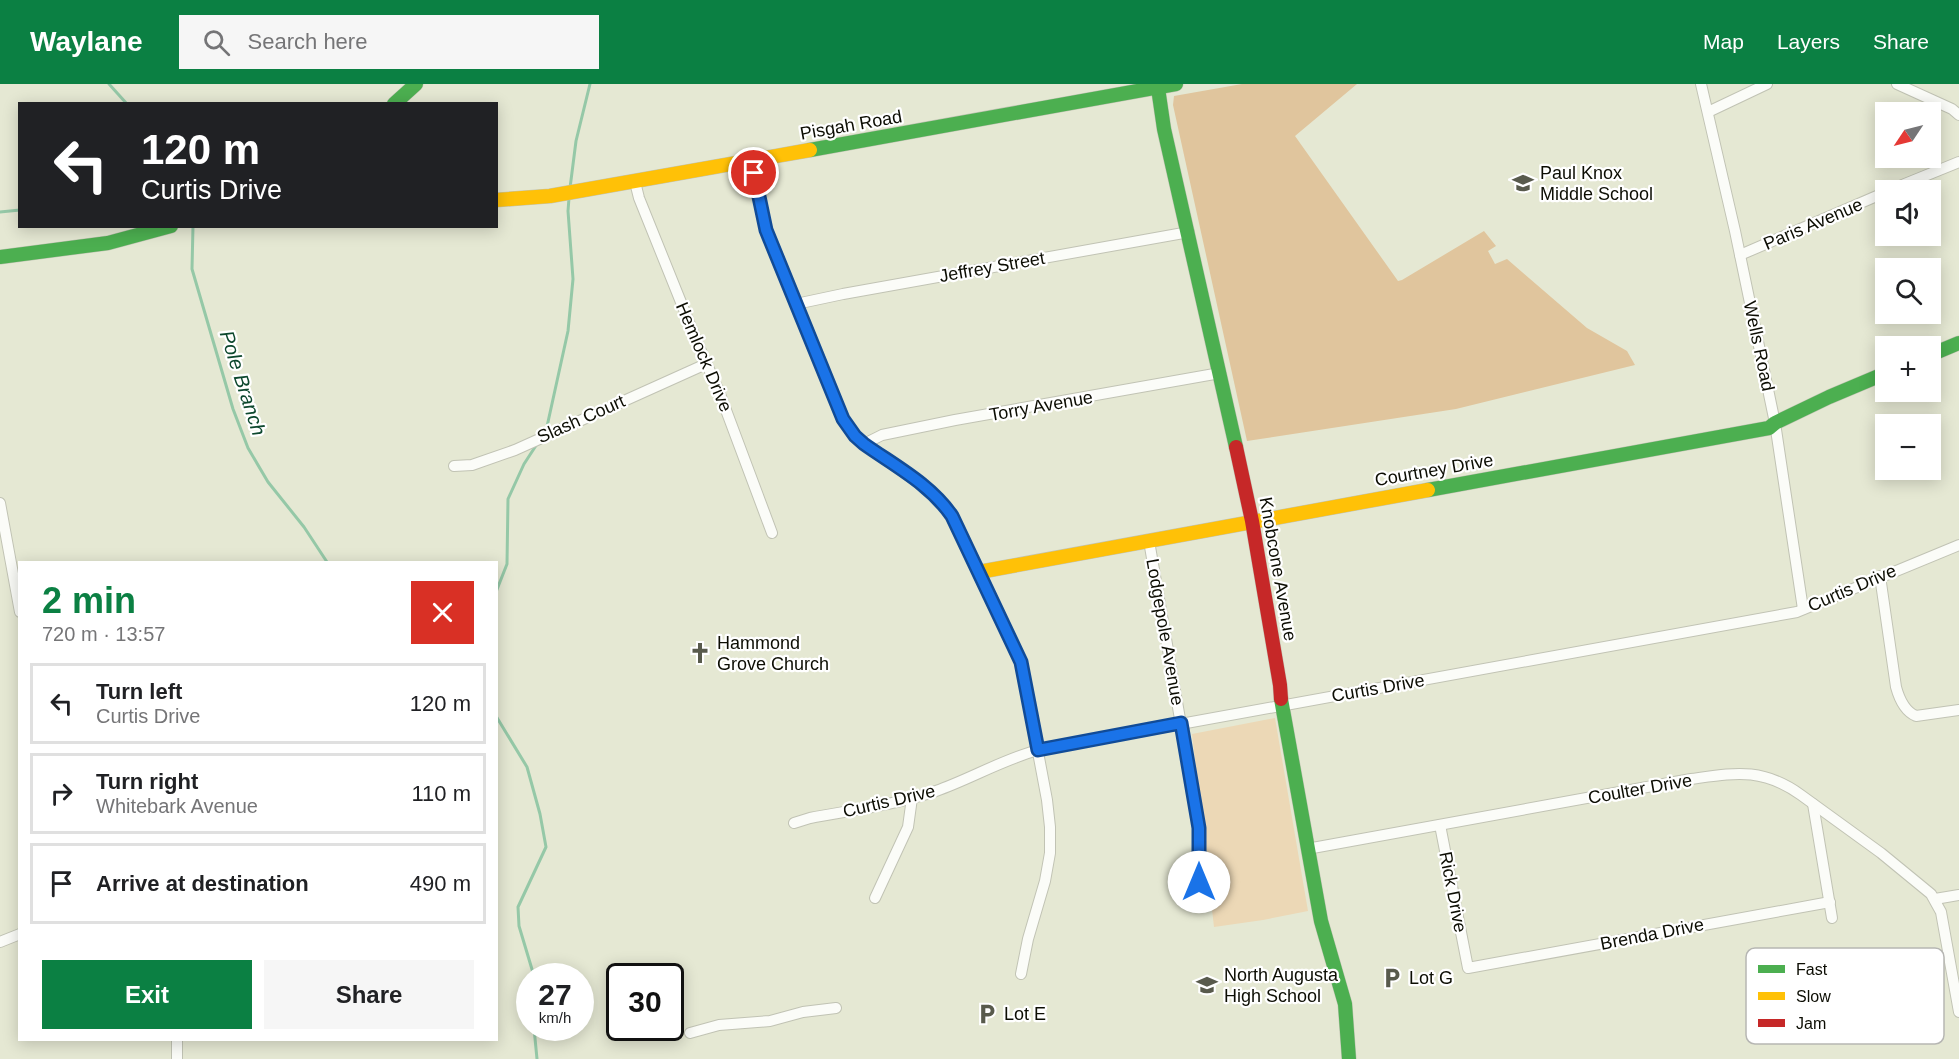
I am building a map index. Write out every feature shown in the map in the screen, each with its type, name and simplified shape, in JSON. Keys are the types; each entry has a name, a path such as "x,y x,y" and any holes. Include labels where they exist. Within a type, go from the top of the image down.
{"street":[{"path":"396,102 416,84"},
{"name":"Pisgah Road","path":"498,200 550,196 635,182 1176,84"},
{"name":"Wells Road","path":"1701,84 1775,423 1803,609"},
{"path":"1708,112 1767,84"},
{"path":"1897,84 1952,109 1959,116"},
{"name":"Knobcone Avenue","path":"1158,88 1164,129 1189,232 1252,521 1280,685 1281,705 1307,849 1321,921 1345,1004 1349,1059"},
{"path":"752,160 766,230 843,419 864,444 918,481 944,504 952,516 1021,662 1049,818 1050,853 1021,974"},
{"path":"1915,180 1959,162"},
{"name":"Hemlock Drive","path":"635,182 639,198 720,394 772,533"},
{"name":"Paris Avenue","path":"1740,255 1875,197"},
{"path":"0,256 113,242 140,237 165,228"},
{"name":"Jeffrey Street","path":"795,304 1189,232"},
{"path":"1941,350 1959,343"},
{"name":"Slash Court","path":"454,466 472,465 515,450 706,364"},
{"name":"Torry Avenue","path":"864,444 882,435 1220,373"},
{"name":"Courtney Drive","path":"979,572 1746,433 1769,428 1829,397 1875,378"},
{"path":"0,503 18,601"},
{"name":"Lodgepole Avenue","path":"1149,541 1199,828 1199,900"},
{"name":"Curtis Drive","path":"794,823 912,798 939,790 1018,755 1038,750 1724,626 1803,609 1959,544"},
{"path":"1880,576 1896,687 1902,702 1910,713 1916,716 1959,710"},
{"name":"Coulter Drive","path":"1307,849 1691,779 1744,773 1767,777 1791,788 1881,853 1935,899"},
{"path":"875,898 908,827 912,798"},
{"path":"1813,804 1832,918"},
{"name":"Rick Drive","path":"1440,825 1466,958"},
{"path":"1959,895 1935,899 1941,912 1959,1012"},
{"name":"Brenda Drive","path":"1466,958 1468,968 1830,902"},
{"path":"0,942 18,935"},
{"path":"690,1033 719,1025 770,1021 804,1012 836,1008"},
{"path":"177,1041 177,1059"}],"shaded area":[{"path":"1242,84 1357,84 1295,136 1398,281 1484,231 1496,246 1488,251 1495,264 1507,259 1587,328 1627,351 1635,365 1456,409 1247,441 1173,105 1174,96"},
{"path":"1275,718 1308,911 1214,927 1192,734"}],"waterway":[{"name":"Pole Branch","path":"109,84 125,102"},
{"path":"570,188 576,141 590,84"},
{"path":"546,431 568,331 573,279 569,198"},
{"path":"0,212 18,210"},
{"name":"Pole Branch","path":"193,228 192,269 233,409 248,448 268,482 304,527 326,561"},
{"path":"498,587 507,564 508,499 524,464 537,444"},
{"name":"Pole Branch","path":"498,719 527,767 546,847 518,907 519,926 530,963"},
{"name":"Pole Branch","path":"535,1041 537,1059"}],"traffic: fast":[{"path":"396,102 416,84"},
{"path":"810,150 1176,84"},
{"path":"1158,88 1164,129 1236,447"},
{"path":"0,257 108,243 164,228"},
{"path":"1941,350 1959,343"},
{"path":"1428,490 1769,428 1829,397 1875,378"},
{"path":"1281,699 1321,921 1345,1004 1349,1059"}],"traffic: slow":[{"path":"498,200 550,196 810,150"},
{"path":"979,572 1428,490"}],"traffic: jam":[{"path":"1236,447 1252,521 1281,699"}],"place":[{"name":"Paul Knox Middle School","path":"1523,183"},
{"name":"Hammond Grove Church","path":"700,653"},
{"name":"Lot G","path":"1392,978"},
{"name":"North Augusta High School","path":"1207,985"},
{"name":"Lot E","path":"987,1014"}],"route":[{"path":"754,173 766,230 843,419 848,428 864,444 929,489 952,516 1021,662 1038,750 1181,723 1199,828 1199,882"}]}
